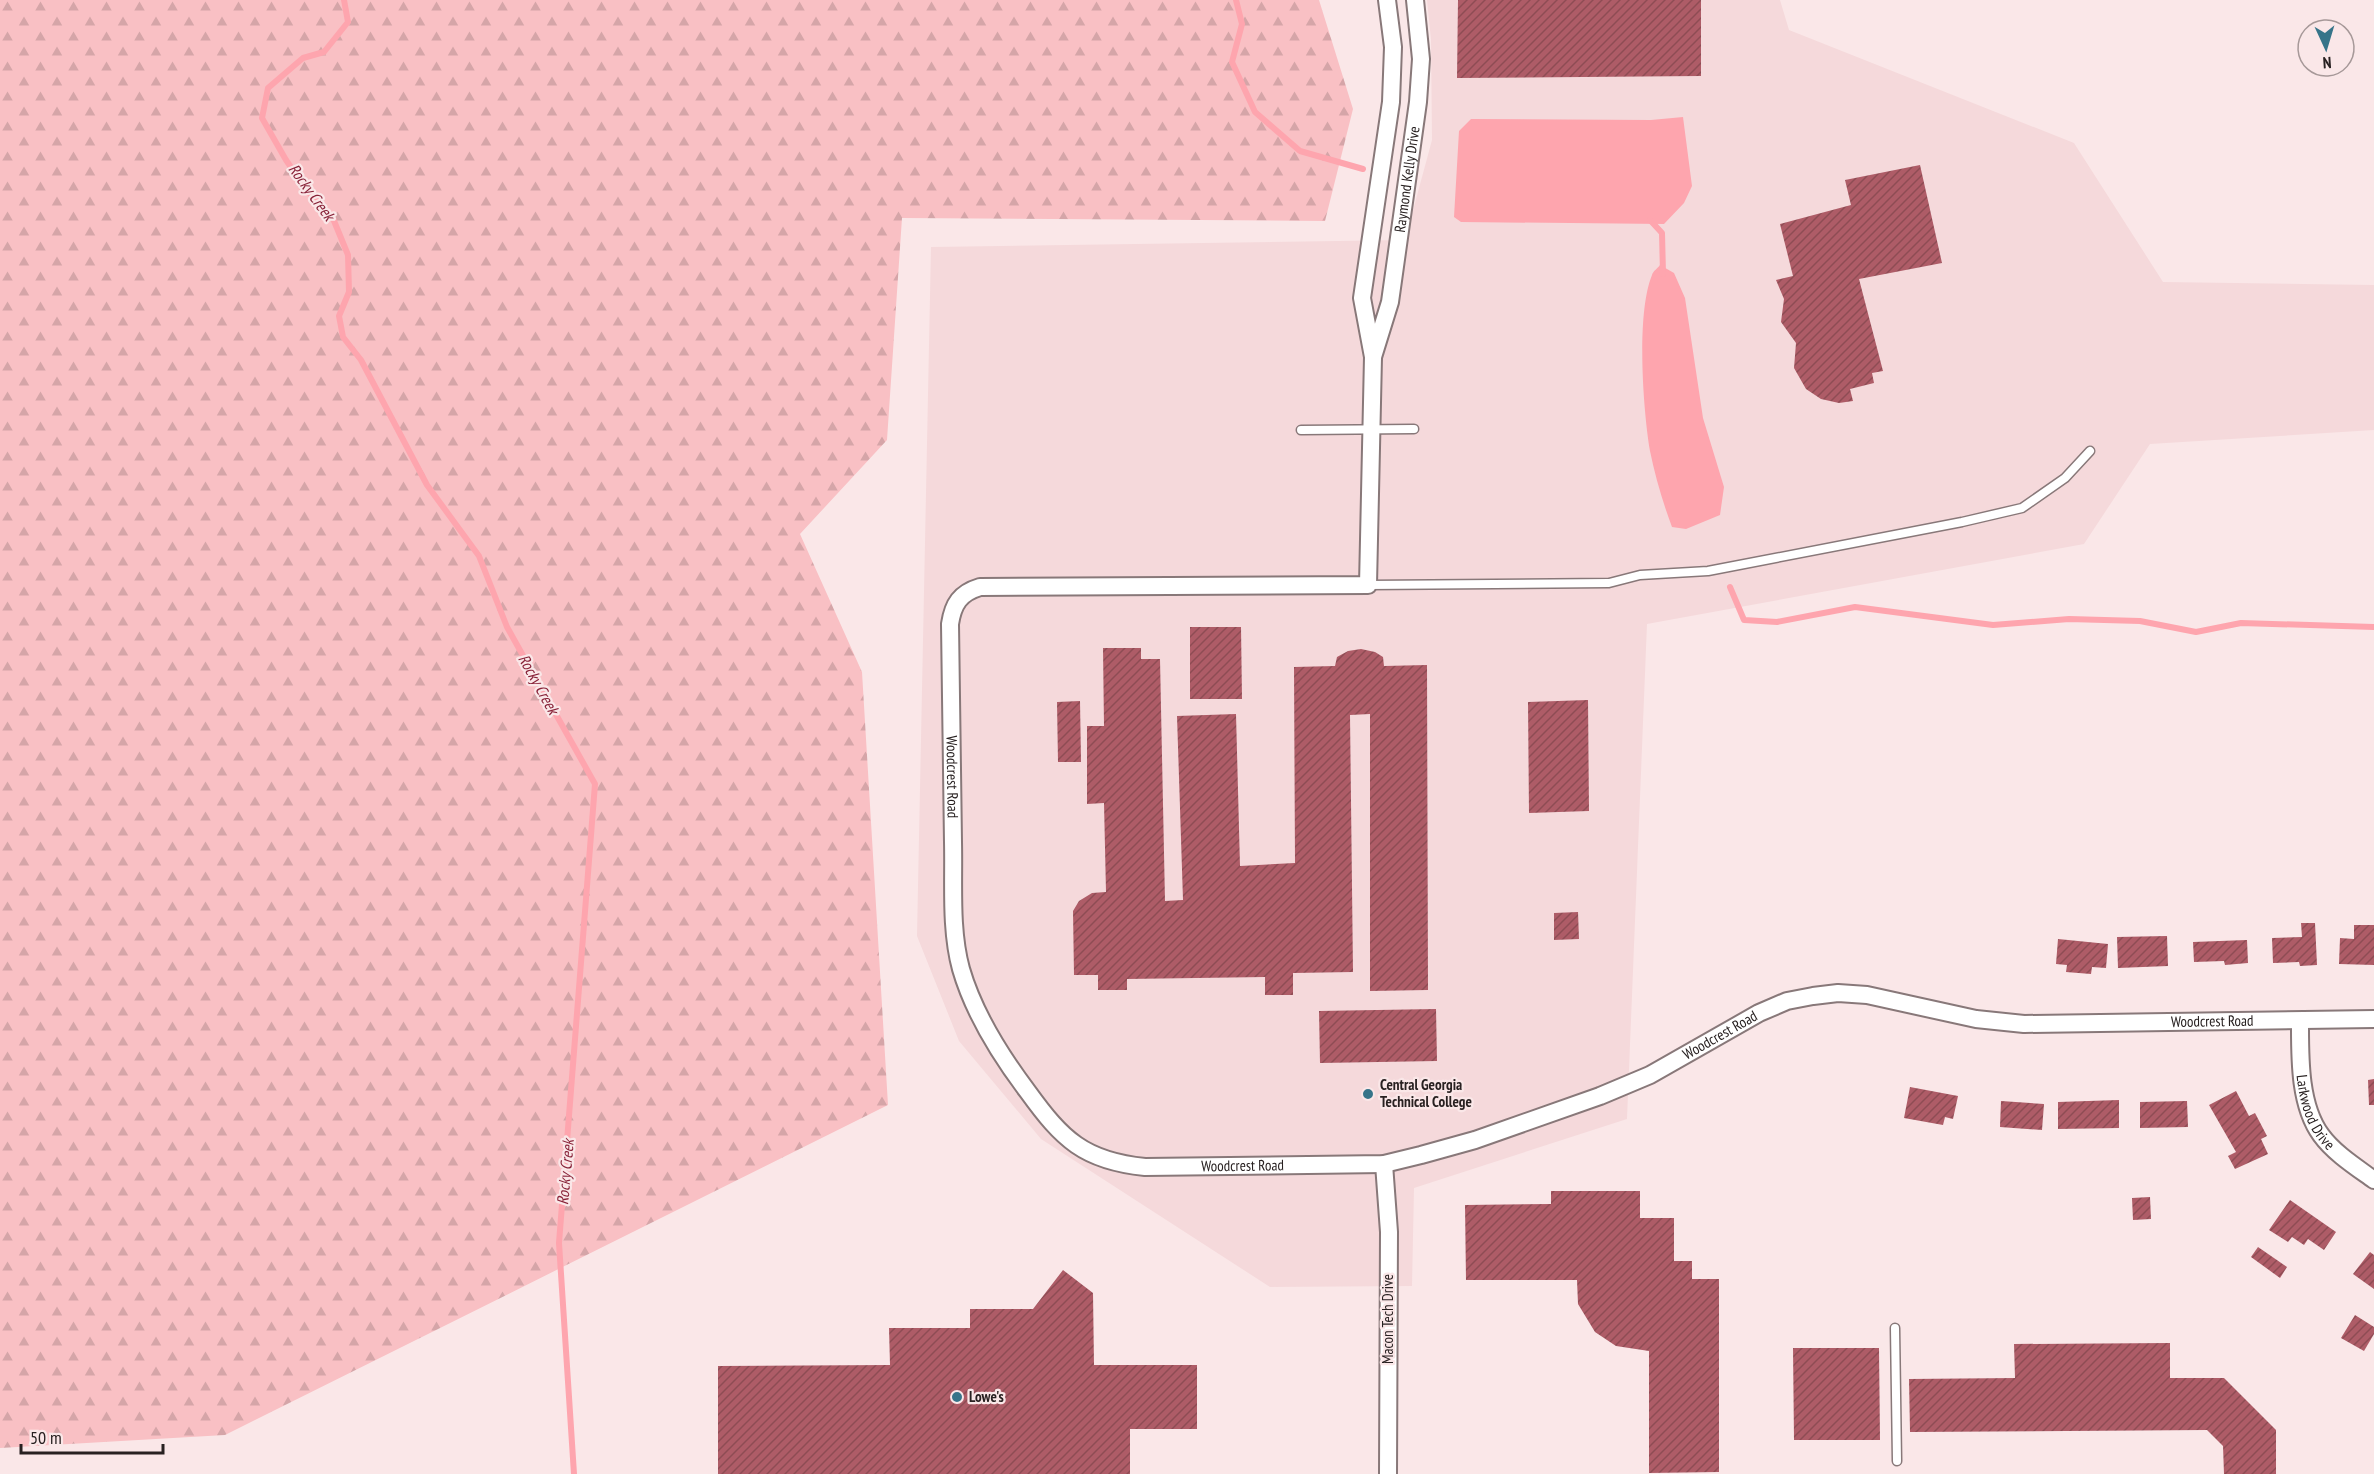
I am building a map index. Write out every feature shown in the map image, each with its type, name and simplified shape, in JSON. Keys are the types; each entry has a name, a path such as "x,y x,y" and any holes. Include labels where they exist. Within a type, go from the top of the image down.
{"street":[{"name":"Raymond Kelly Drive","path":"1368,585 1373,357 1362,298 1391,102 1393,47 1387,0"},
{"name":"Raymond Kelly Drive","path":"1373,357 1389,302 1418,102 1421,59 1415,0"},
{"name":"Woodcrest Road","path":"1368,585 980,587 967,591 952,609 950,624 954,914 961,966 976,1011 1013,1071 1051,1124 1074,1145 1097,1157 1120,1165 1144,1167 1384,1164 1475,1140 1599,1096 1650,1075 1759,1012 1787,1001 1838,993 1867,995 1976,1019 2024,1024 2300,1022 2374,1019"},
{"name":"Larkwood Drive","path":"2300,1022 2302,1073 2307,1106 2313,1121 2322,1136 2349,1162 2374,1180"},
{"name":"Macon Tech Drive","path":"1384,1164 1389,1232 1388,1474"}],"lane":[{"path":"1301,430 1414,429"},
{"path":"1368,585 1609,583 1640,574 1708,571 1962,522 2022,508 2066,478 2090,451"},
{"path":"1895,1328 1897,1461"}],"shaded area":[{"path":"1427,0 1780,0 1789,30 2074,143 2163,282 2374,285 2374,430 2150,444 2084,544 1647,624 1627,1119 1414,1188 1412,1286 1270,1287 1041,1139 959,1041 917,936 931,247 1405,240 1432,140 1431,40"},
{"path":"1683,117 1692,186 1684,203 1664,224 1461,222 1454,217 1459,131 1471,119 1651,120"},
{"path":"1660,265 1674,273 1685,298 1703,418 1724,487 1720,515 1686,529 1672,527 1652,460 1647,433 1642,337 1647,292 1653,272"}],"green space":[{"path":"0,0 1319,0 1353,109 1325,221 902,218 887,440 800,534 862,672 888,1105 225,1435 0,1448"}],"building":[{"path":"1458,0 1701,0 1701,76 1457,78"},
{"path":"1920,165 1942,263 1859,279 1883,371 1872,373 1874,383 1850,389 1853,401 1839,403 1821,399 1806,389 1794,368 1796,343 1781,322 1784,299 1776,280 1793,276 1780,224 1851,205 1845,180"},
{"path":"1190,627 1241,627 1242,699 1190,699"},
{"path":"1103,648 1141,648 1141,659 1160,659 1165,901 1183,900 1177,716 1236,714 1240,866 1295,863 1294,667 1335,666 1337,657 1348,651 1361,649 1375,652 1383,657 1384,666 1427,665 1428,990 1370,991 1370,714 1350,715 1353,972 1293,973 1293,995 1265,995 1265,977 1127,979 1127,990 1098,990 1098,975 1074,975 1073,911 1079,901 1092,893 1106,892 1104,803 1087,804 1087,726 1104,726"},
{"path":"1588,700 1589,811 1529,813 1528,702"},
{"path":"1080,701 1081,762 1058,762 1057,702"},
{"path":"1578,912 1579,939 1554,940 1554,913"},
{"path":"2301,923 2315,923 2317,965 2300,966 2299,962 2273,963 2272,938 2302,937"},
{"path":"2354,925 2374,925 2374,965 2339,964 2340,938 2354,939"},
{"path":"2167,936 2168,966 2118,968 2117,937"},
{"path":"2058,939 2108,944 2106,968 2092,967 2091,974 2066,972 2067,965 2056,964"},
{"path":"2247,940 2248,963 2225,965 2224,961 2194,962 2193,942"},
{"path":"1436,1009 1437,1061 1320,1063 1319,1011"},
{"path":"2374,1079 2374,1105 2369,1105 2368,1080"},
{"path":"1910,1087 1958,1096 1953,1119 1945,1117 1943,1125 1904,1118"},
{"path":"2236,1091 2249,1116 2255,1113 2267,1136 2261,1139 2268,1154 2235,1169 2228,1156 2236,1152 2209,1105"},
{"path":"2119,1100 2119,1128 2058,1129 2058,1102"},
{"path":"2001,1101 2044,1104 2042,1130 2000,1127"},
{"path":"2187,1101 2188,1127 2140,1128 2140,1102"},
{"path":"1551,1191 1640,1191 1640,1218 1674,1218 1674,1261 1692,1261 1692,1279 1719,1279 1719,1472 1649,1473 1649,1351 1616,1346 1595,1332 1578,1304 1577,1280 1466,1280 1465,1205 1551,1204"},
{"path":"2150,1197 2151,1219 2133,1220 2132,1198"},
{"path":"2290,1200 2336,1232 2324,1250 2308,1239 2304,1245 2292,1237 2288,1242 2269,1230"},
{"path":"2258,1247 2287,1267 2280,1278 2251,1257"},
{"path":"2370,1252 2374,1255 2374,1289 2353,1274"},
{"name":"Lowe's","path":"1063,1270 1093,1293 1094,1365 1197,1365 1197,1429 1130,1429 1130,1474 718,1474 718,1366 890,1365 889,1328 970,1328 970,1309 1033,1309"},
{"path":"2355,1315 2374,1327 2374,1334 2364,1351 2341,1338"},
{"path":"2170,1343 2170,1378 2224,1378 2276,1430 2276,1474 2224,1474 2223,1446 2207,1430 1910,1432 1909,1379 2015,1378 2014,1344"},
{"path":"1793,1348 1879,1348 1880,1440 1794,1440"}],"waterway":[{"name":"Rocky Creek","path":"344,0 348,22 324,52 303,58 268,88 262,118 308,192 332,216 348,255 349,292 339,316 343,337 361,360 427,485 479,556 507,627 595,784 559,1243 574,1474"},
{"path":"1236,0 1242,24 1232,62 1255,112 1300,151 1363,169"},
{"path":"1650,220 1662,233 1663,274"},
{"path":"1730,587 1744,620 1777,622 1855,607 1993,625 2069,619 2140,621 2196,632 2241,623 2374,627"}],"place":[{"name":"Central Georgia Technical College","path":"1368,1094"},
{"name":"Lowe's","path":"957,1397"}]}
